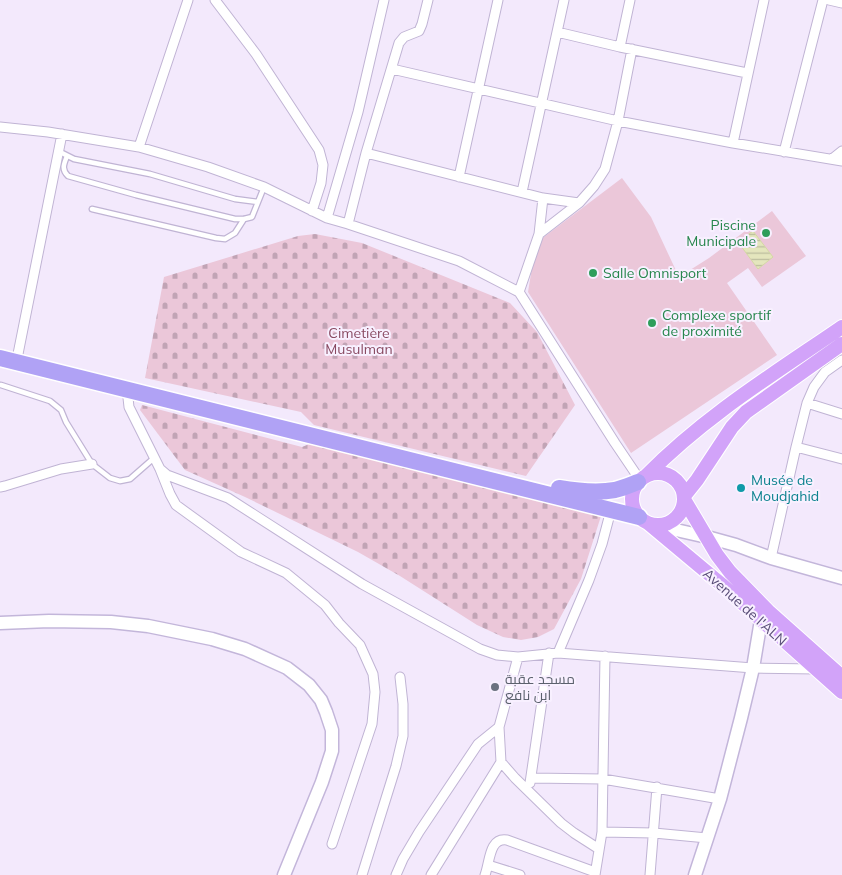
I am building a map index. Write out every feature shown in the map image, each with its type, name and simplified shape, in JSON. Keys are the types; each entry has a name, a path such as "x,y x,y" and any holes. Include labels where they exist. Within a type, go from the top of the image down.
{"highway":[{"path":"0,349 562,488 580,491 616,490 642,479"},
{"path":"0,358 611,510 647,522"}],"main road":[{"path":"842,327 730,403 642,479 634,488 632,495 634,508 647,522 736,545 771,558 842,578"},
{"path":"647,522 663,525 671,522 678,516 683,509 685,498 732,427 746,412 842,344"},
{"path":"642,479 655,473 664,473 671,476 678,481 685,498"},
{"name":"Avenue de l'ALN","path":"685,498 717,555 765,616 816,669 842,692"},
{"name":"Avenue de l'ALN","path":"647,522 721,584 842,677"},
{"path":"695,875 720,798 765,616"},
{"path":"0,623 49,621 111,622 148,626 245,649 287,668 309,685 321,700 326,712 332,730 332,751 322,782 284,875"}],"street":[{"path":"139,146 188,0"},
{"path":"215,0 256,54 319,150 323,165 321,183 312,211"},
{"path":"327,218 358,112 384,0"},
{"path":"348,224 366,153 399,43 404,37 419,31 428,0"},
{"path":"459,177 498,0"},
{"path":"522,192 564,0"},
{"path":"620,47 630,0"},
{"path":"733,143 764,0"},
{"path":"784,152 823,0"},
{"path":"829,0 842,3"},
{"path":"557,32 632,50 747,73"},
{"path":"539,234 579,203 605,170 618,120 632,50"},
{"path":"392,69 618,120 733,143 842,161"},
{"path":"0,127 139,146 208,167 264,187 327,218 459,261 520,292 609,434 642,479"},
{"path":"18,354 62,134"},
{"path":"832,159 842,151"},
{"path":"366,153 543,198 579,203"},
{"path":"520,292 539,234 543,198"},
{"path":"771,558 807,403 814,387 825,372 842,360"},
{"path":"127,389 129,407 176,505 241,552 286,573 325,605 360,645 373,674 375,692 372,724 332,844"},
{"path":"807,403 842,414"},
{"path":"796,446 842,459"},
{"path":"0,487 61,468 92,464"},
{"path":"160,469 167,475 228,498 362,584 480,649 497,655 518,657 553,653 753,668 816,669"},
{"path":"529,791 553,653 589,580 602,544 611,510"},
{"path":"485,875 492,848 495,843 503,840 595,874 602,832 605,656"},
{"path":"431,875 501,762 499,727 518,657"},
{"path":"362,875 396,766 403,736 403,704 400,678"},
{"path":"396,875 415,839 478,744 499,727"},
{"path":"501,762 561,823 599,849"},
{"path":"531,778 603,779 720,798"},
{"path":"650,875 657,788"},
{"path":"602,832 654,833 707,838"},
{"path":"488,865 520,875"}],"lane":[{"path":"58,151 74,159 150,174 235,199 258,202"},
{"path":"67,156 63,166 64,172 68,176 136,196 235,219 244,219 252,216 264,187"},
{"path":"92,209 226,239 235,233 244,219"},
{"path":"1,384 50,401 61,410 66,422 92,464 110,478 120,481 130,479 154,458"}],"green space":[{"name":"Complexe sportif de proximité","path":"622,178 651,217 679,277 709,258 772,211 806,256 762,287 748,268 727,283 777,355 631,453 528,292 536,243"},
{"name":"Cimetière Musulman","path":"315,234 362,243 510,303 537,332 575,405 526,476 314,425 301,412 145,378 164,277 298,236"},
{"path":"142,405 302,447 319,440 601,516 581,579 554,629 538,637 521,640 503,637 477,625 400,576 358,552 185,470 140,410"}],"shaded area":[{"path":"753,231 773,257 758,269 738,242"}],"place":[{"name":"Piscine Municipale","path":"766,233"},
{"name":"Salle Omnisport","path":"593,273"},
{"name":"Complexe sportif de proximité","path":"652,323"},
{"name":"Musée de Moudjahid","path":"741,488"},
{"name":"مسجد عقبة ابن نافع","path":"495,687"}]}
